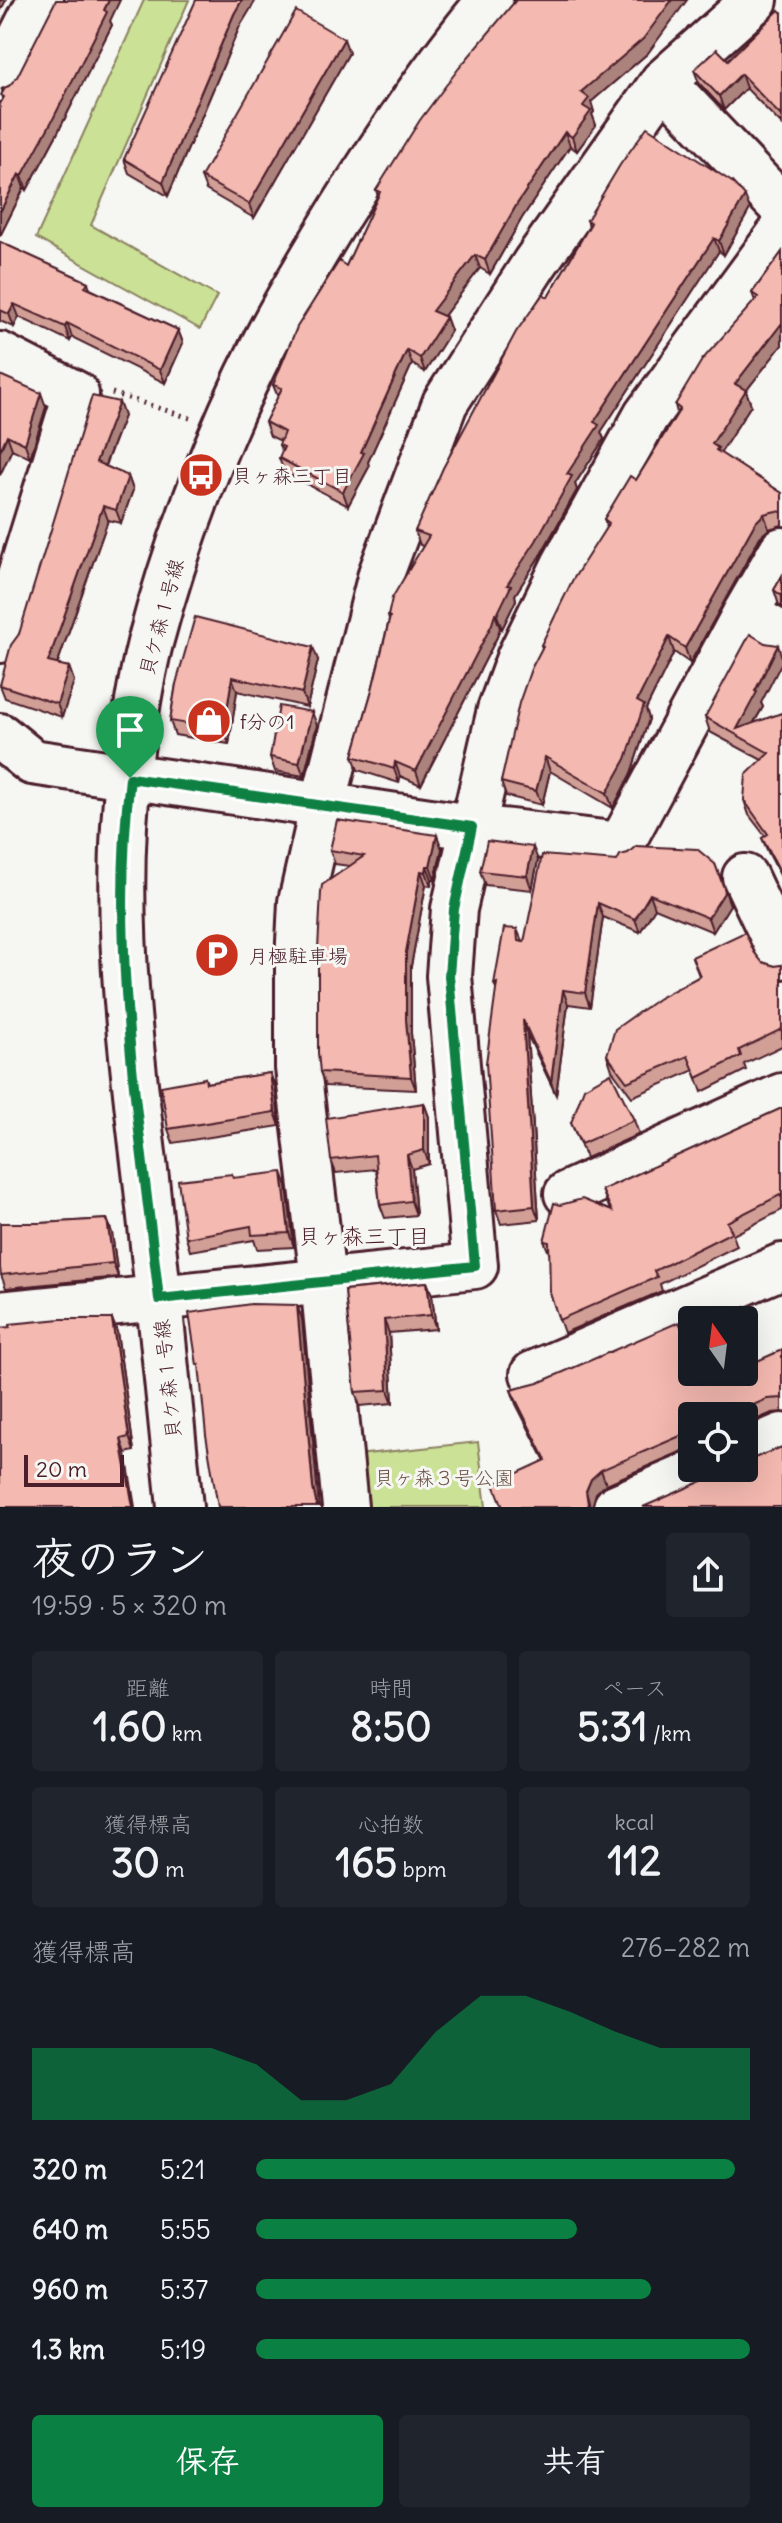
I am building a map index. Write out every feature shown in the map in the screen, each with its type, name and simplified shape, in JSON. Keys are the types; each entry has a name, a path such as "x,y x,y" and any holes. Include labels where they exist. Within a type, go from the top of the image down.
{"street":[{"path":"0,79 40,0"},
{"name":"貝ケ森１号線","path":"180,1507 129,1035 122,926 124,825 133,737 150,644 183,540 228,422 265,342 384,140 449,49 490,0"},
{"path":"345,1507 298,1068 298,962 301,902 381,574 445,403 535,263 663,82 755,0"},
{"path":"663,82 782,207"},
{"path":"0,1314 475,1266 449,976 454,909 500,710 519,658 564,565 646,416 782,231"},
{"path":"0,355 76,394 0,640"},
{"path":"0,736 32,762 472,827 621,845 782,550"},
{"path":"745,614 782,635"},
{"path":"745,877 779,940"},
{"path":"567,1194 782,1096"},
{"path":"533,1374 782,1266"},
{"path":"758,1446 782,1436"},
{"path":"616,1507 678,1480"}],"path":[{"path":"99,389 192,418"}],"green space":[{"path":"144,0 189,0 91,225 217,296 200,329 36,238"},
{"name":"貝ヶ森３号公園","path":"478,1442 486,1507 362,1507 357,1455"}],"building":[{"path":"56,0 109,0 104,10 107,12 52,121 0,212 2,89 17,77"},
{"path":"196,0 242,0 163,182 124,159"},
{"path":"516,0 672,0 643,39 581,92 589,98 583,106 591,111 572,137 565,132 517,204 485,260 475,255 432,311 446,317 420,358 407,350 361,452 364,453 343,492 279,458 284,447 279,445 284,432 265,422 282,388 273,385 297,327 339,261 346,266 380,192 376,190 420,120"},
{"path":"779,10 782,13 782,117 741,74 719,96 694,70 717,49 728,60"},
{"path":"296,11 344,39 249,204 201,177"},
{"path":"647,127 732,182 745,196 719,241 714,238 594,422 599,425 567,474 572,476 507,585 511,586 497,615 416,771 395,762 394,769 353,756 372,690 392,598 429,536 415,531 443,468 516,332 543,294 548,297 591,223 587,220"},
{"path":"0,242 88,282 85,287 178,330 160,370 67,323 65,327 14,304 9,314 0,310"},
{"path":"782,252 782,323 735,384 746,390 712,444 718,448 716,450 782,493 782,512 764,514 755,523 685,648 669,637 637,701 644,705 626,759 607,793 545,757 536,791 501,782 519,703 531,669 572,581 609,523 604,519 630,476 636,480 680,409 675,405 702,360 758,297 752,293"},
{"path":"0,375 41,393 25,444 7,435 0,451"},
{"path":"92,396 119,402 96,462 128,476 116,510 103,506 48,662 69,667 57,704 0,685 11,645 19,634"},
{"path":"782,576 782,596 774,590"},
{"path":"195,617 313,647 302,693 232,677 224,730 170,721 176,684"},
{"path":"750,634 765,643 778,645 737,729 782,713 782,875 762,838 768,834 744,800 746,775 769,753 705,717"},
{"path":"279,706 312,712 299,763 270,757"},
{"path":"337,820 437,835 430,866 427,866 426,872 421,871 406,952 406,1020 411,1077 320,1072 318,949 322,885 364,856 330,850"},
{"path":"487,841 533,847 527,876 480,871"},
{"path":"636,846 697,849 715,864 725,891 708,918 650,894 635,919 598,903 585,993 563,990 551,1082 523,1020 534,1206 496,1210 486,1063 497,983 494,984 504,928 517,929 518,941 524,942 542,855 617,861 620,855"},
{"path":"745,932 762,962 782,965 782,1029 739,1050 741,1056 697,1078 688,1056 627,1082 607,1055 615,1029 659,998 700,976 692,957"},
{"path":"270,1073 275,1112 168,1129 161,1086 205,1078 206,1083"},
{"path":"611,1073 634,1120 581,1144 571,1123 584,1088"},
{"path":"424,1103 424,1150 407,1155 411,1201 380,1205 375,1155 331,1160 326,1118"},
{"path":"782,1108 782,1198 780,1195 727,1222 732,1232 654,1271 657,1277 559,1320 550,1293 549,1242 544,1241 554,1203 560,1205 582,1199 612,1211 602,1190"},
{"path":"282,1172 289,1233 252,1235 251,1226 186,1238 178,1180"},
{"path":"107,1219 113,1263 1,1275 0,1223"},
{"path":"427,1282 431,1315 384,1320 388,1390 355,1392 345,1290"},
{"path":"251,1304 297,1305 317,1507 218,1507 189,1313"},
{"path":"61,1319 112,1319 129,1437 121,1439 133,1507 0,1507 0,1328 10,1327 10,1324"},
{"path":"678,1322 678,1386 758,1386 758,1361 782,1350 782,1398 758,1403 678,1402 678,1437 601,1470 591,1479 586,1491 591,1507 503,1507 494,1484 546,1460 511,1390 538,1383"},
{"path":"782,1447 782,1507 643,1507 700,1482 758,1482 758,1456"}],"place":[{"name":"貝ヶ森三丁目","path":"201,475"},
{"name":"f分の1","path":"209,721"},
{"name":"月極駐車場","path":"217,955"}],"district":[{"name":"貝ヶ森三丁目","path":"364,1236"}],"route":[{"path":"130,778 472,827 454,909 449,976 475,1266 159,1299 129,1035 122,926 124,825 130,778"}]}
